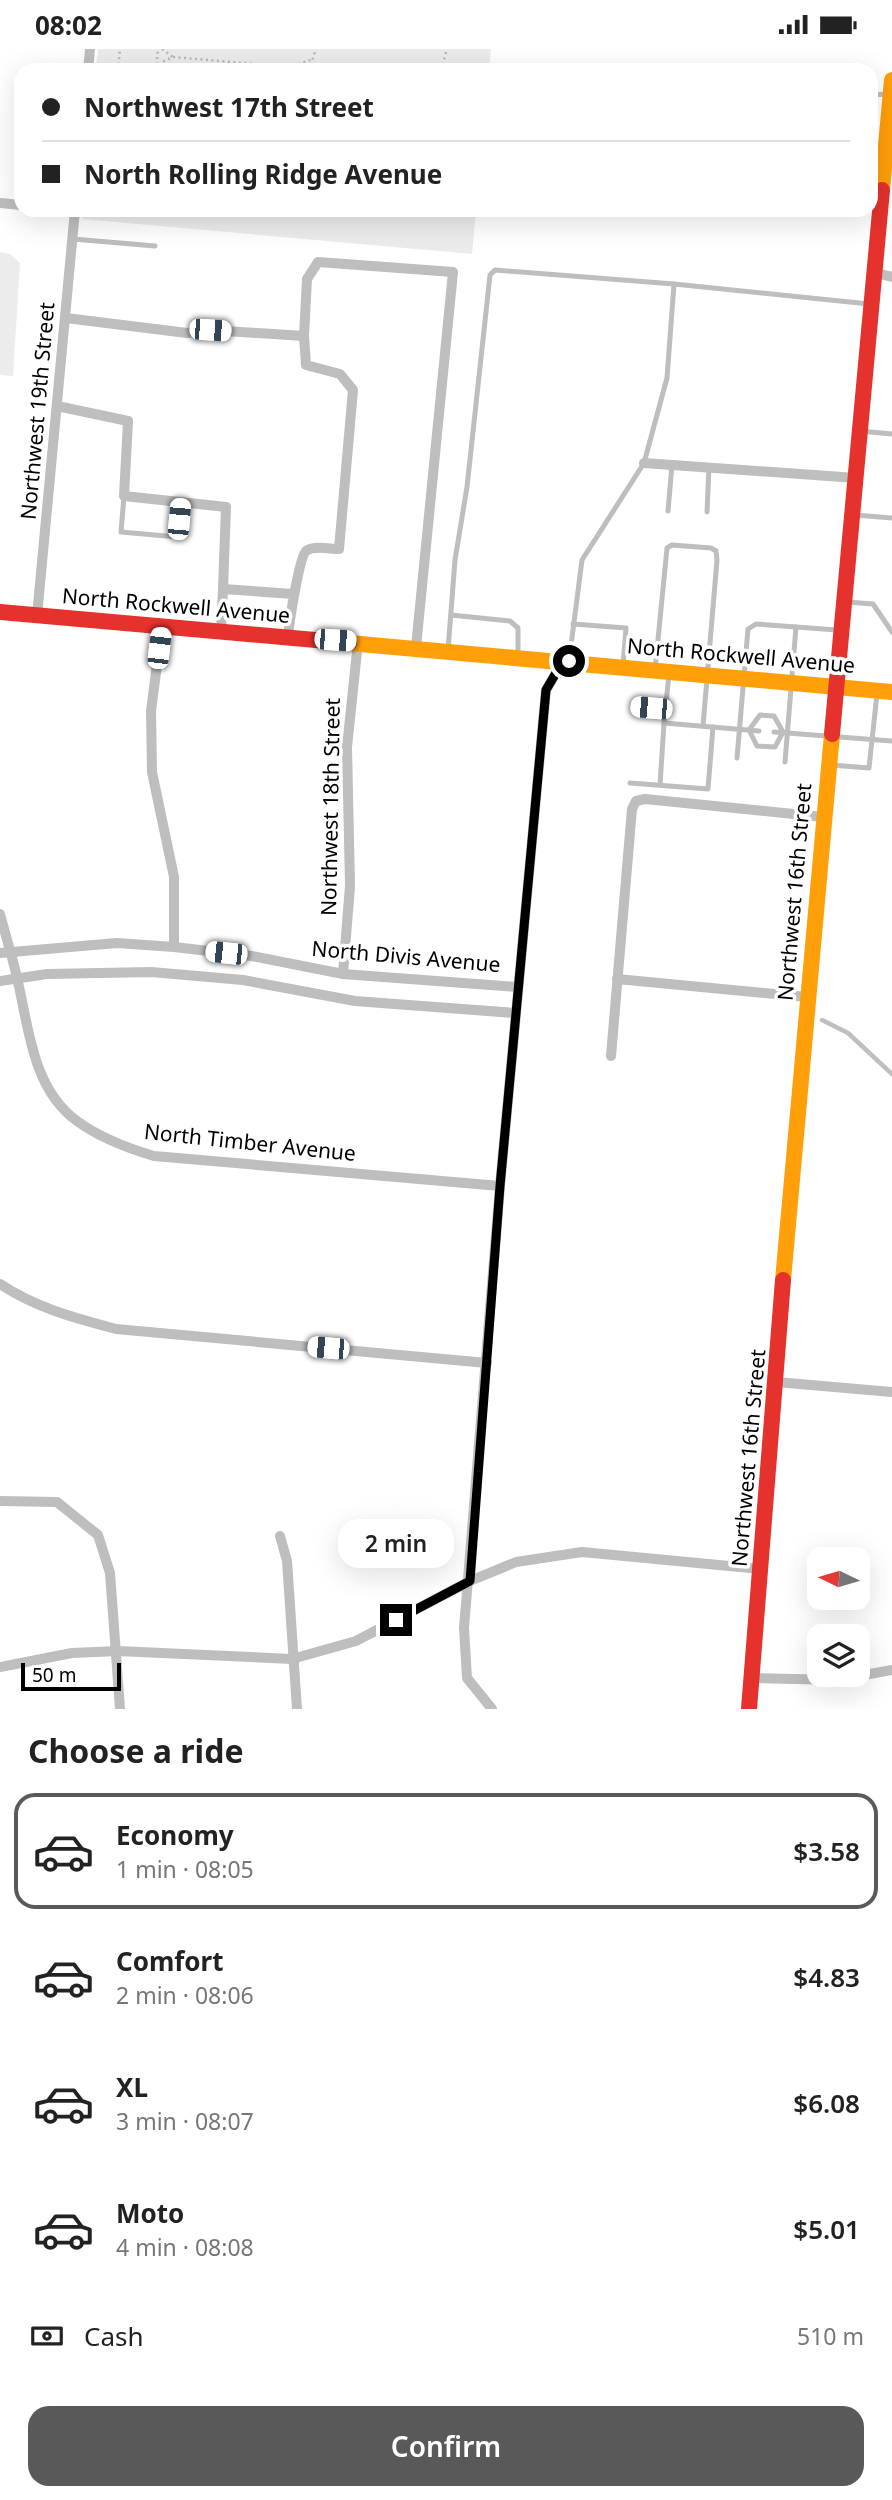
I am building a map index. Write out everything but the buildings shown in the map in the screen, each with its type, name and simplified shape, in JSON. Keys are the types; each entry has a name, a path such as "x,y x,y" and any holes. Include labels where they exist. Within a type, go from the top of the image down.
{"street":[{"name":"Northwest 16th Street","path":"748,1709 835,687 873,304 884,275 891,90"},
{"name":"Northwest 19th Street","path":"37,615 75,217"},
{"path":"288,636 293,594 306,551 314,548 339,549 353,390 340,374 306,365 304,336 307,279 318,262 453,272 416,647"},
{"path":"66,318 187,333 210,330 304,336"},
{"path":"57,406 128,421 124,496 226,507 221,631"},
{"path":"644,463 856,478"},
{"path":"223,589 293,594"},
{"name":"North Rockwell Avenue","path":"0,612 416,647 885,691"},
{"path":"162,626 151,711 152,772 174,877 174,947"},
{"name":"Northwest 18th Street","path":"343,974 350,886 347,747 358,642"},
{"path":"492,1709 467,1678 464,1628 470,1581 517,987 546,690 566,661"},
{"path":"611,1056 632,809 636,801 645,799 823,817"},
{"name":"North Timber Avenue","path":"0,915 5,952 17,978 30,1048 51,1092 75,1120 118,1145 154,1156 500,1186"},
{"name":"North Divis Avenue","path":"5,952 117,943 252,956 343,974 517,987"},
{"name":"North Divis Avenue","path":"0,981 47,974 151,972 243,980 355,1001 515,1013"},
{"path":"617,979 807,997"},
{"path":"0,1284 19,1297 63,1315 116,1329 487,1363"},
{"path":"776,1382 892,1392"},
{"path":"0,1501 58,1501 85,1521 98,1535 110,1573 118,1651 120,1709"},
{"path":"280,1536 287,1560 297,1709"},
{"path":"0,1667 72,1653 118,1651 292,1659 356,1641 470,1581 516,1562 582,1552 761,1569"},
{"path":"750,1678 837,1680 892,1670"}],"lane":[{"path":"73,239 155,246"},
{"path":"448,650 490,275 495,270 873,304"},
{"path":"566,661 582,560 644,463 667,378 674,284"},
{"path":"860,431 892,434"},
{"path":"668,511 672,465"},
{"path":"707,512 709,467"},
{"path":"124,496 121,532 177,537 181,501"},
{"path":"852,515 892,518"},
{"path":"660,785 666,709 662,670 667,548 672,545 710,548 716,551 703,726"},
{"path":"844,601 873,604 892,632"},
{"path":"451,615 510,621 518,628 518,657"},
{"path":"573,624 626,628 623,666"},
{"path":"737,758 747,635 751,626 841,630"},
{"path":"785,762 785,732 796,627"},
{"path":"828,765 869,768 872,740 885,691"},
{"path":"637,706 666,709"},
{"path":"749,730 760,715 774,716 785,732"},
{"path":"664,723 759,731"},
{"path":"630,783 708,789 713,727"},
{"path":"749,730 757,745 775,747 785,732"},
{"path":"774,732 892,741"}],"path":[{"path":"160,49 173,57 243,63"},
{"path":"312,63 316,49"},
{"path":"160,63 173,57"},
{"path":"302,63 313,59"}],"shaded area":[{"path":"98,49 491,49 490,63 97,63"},
{"path":"82,217 475,217 472,254"},
{"path":"0,252 10,254 20,263 13,376 0,375"}],"waterway":[{"path":"822,1020 848,1033 892,1074"}],"traffic: slow":[{"path":"882,190 892,80"},
{"path":"349,643 892,692"},
{"path":"783,1280 832,734"}],"traffic: jam":[{"path":"832,734 882,190"},
{"path":"0,612 349,643"},
{"path":"749,1709 783,1280"}],"route":[{"path":"396,1620 470,1581 500,1186 546,690 563,661 569,661"}]}
